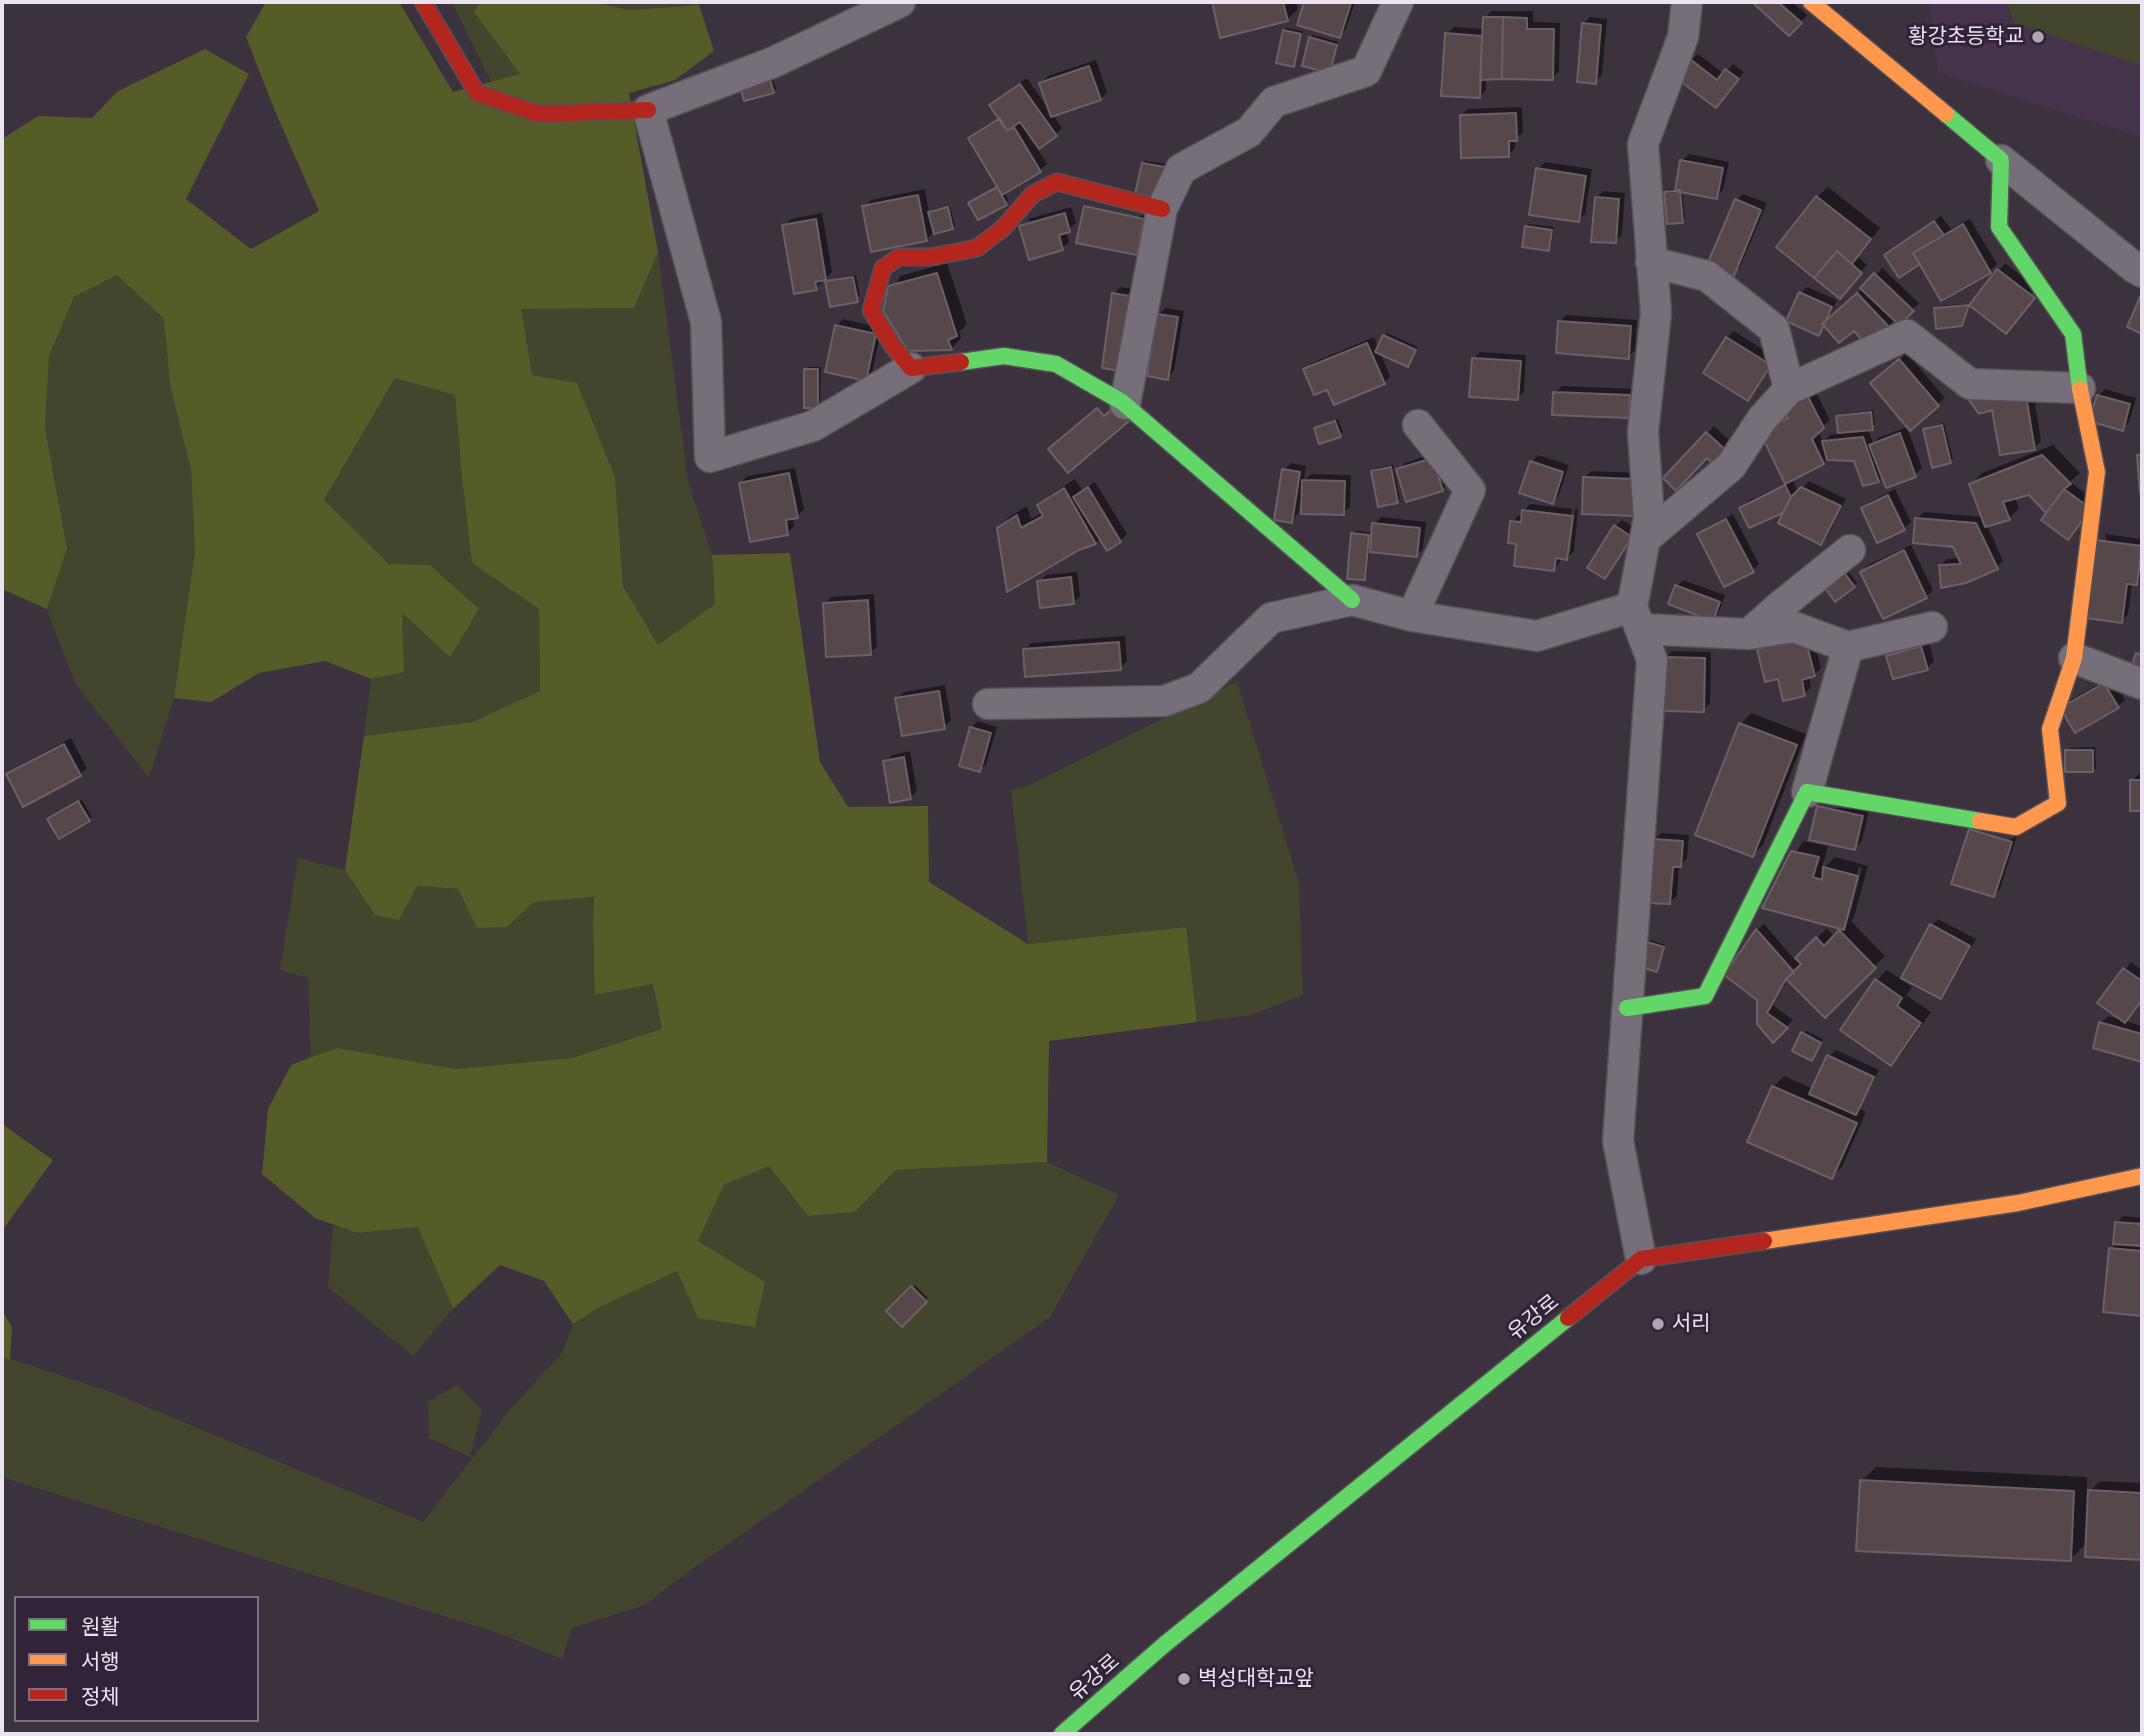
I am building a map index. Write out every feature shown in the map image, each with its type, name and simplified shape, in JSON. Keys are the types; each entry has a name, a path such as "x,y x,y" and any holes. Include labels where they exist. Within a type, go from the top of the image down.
{"street":[{"path":"423,2 477,93 539,114 648,110 774,62 900,2"},
{"path":"1125,404 1162,209 1181,169 1249,132 1274,102 1366,71 1398,2"},
{"path":"1687,2 1683,37 1643,144 1656,313 1643,432 1649,518 1637,618 1652,660 1618,1141 1641,1259 2018,1203 2142,1176"},
{"path":"1811,2 2001,160 2142,272"},
{"path":"648,110 706,322 710,457 813,426 911,368 1004,356 1056,364 1125,404 1352,600 1412,616 1537,636 1637,618 1749,634 1794,627 1848,647 1932,627"},
{"path":"1807,792 2016,827 2058,803 2050,729 2074,657 2097,472 2080,388 2073,334 1999,227 2001,160"},
{"path":"911,368 892,345 871,310 883,268 899,257 931,257 977,248 1003,228 1033,194 1057,182 1162,209"},
{"path":"1651,262 1707,276 1774,329 1789,390"},
{"path":"1646,538 1731,466 1762,419 1789,390 1907,335 1970,384 2080,388"},
{"path":"1412,616 1470,490 1418,425"},
{"path":"1749,634 1850,550"},
{"path":"988,704 1164,701 1199,688 1271,618 1352,600"},
{"path":"1627,1008 1705,996 1807,792 1848,647"},
{"path":"2074,657 2142,684"},
{"name":"유강로","path":"1062,1734 1165,1644 1641,1259"}],"shaded area":[{"name":"황강초등학교","path":"1929,2 2142,2 2142,137 1938,73"}],"green space":[{"path":"266,2 399,2 453,92 520,74 474,12 480,2 592,2 630,10 699,5 714,51 675,80 629,93 658,252 634,308 521,309 532,375 577,383 615,477 623,586 658,645 715,604 712,555 790,553 820,762 848,807 928,806 929,882 1028,944 1186,927 1197,1022 1049,1041 1047,1162 896,1170 855,1212 808,1216 769,1166 724,1185 698,1241 765,1282 755,1327 698,1318 677,1271 598,1308 573,1324 544,1281 500,1265 453,1309 418,1227 357,1233 315,1218 262,1174 268,1109 291,1065 311,1057 337,1048 456,1069 572,1058 662,1029 653,984 595,995 594,897 534,902 507,927 477,928 458,889 417,886 399,920 375,915 345,870 364,736 473,722 540,691 539,609 472,563 455,395 395,378 324,500 389,564 430,565 479,609 450,657 402,613 404,672 371,679 325,661 259,673 211,702 174,698 195,551 191,470 170,385 164,319 117,275 74,297 49,356 45,428 67,549 47,609 2,589 2,139 38,116 92,118 118,91 205,49 249,74 186,199 251,249 319,211 246,37"},
{"path":"452,2 480,2 474,12 520,74 491,82"},
{"path":"592,2 701,2 699,5 630,10"},
{"path":"2007,2 2142,2 2142,66 2014,23"},
{"path":"658,252 688,481 712,555 715,604 658,645 623,586 615,477 577,383 532,375 520,309 634,308"},
{"path":"117,275 164,319 170,385 191,470 195,551 174,698 149,778 75,683 47,609 67,549 45,428 49,356 74,297"},
{"path":"395,378 455,395 472,563 539,609 540,692 473,722 364,736 371,679 404,671 401,612 430,565 389,564 324,501"},
{"path":"1237,682 1299,883 1303,995 1251,1015 1197,1022 1186,927 1028,944 1011,790 1027,786"},
{"path":"298,858 345,870 375,915 416,886 458,889 507,927 534,902 595,897 593,927 596,995 653,984 662,1030 572,1058 456,1069 337,1048 311,1057 308,978 280,970"},
{"path":"2,1124 53,1160 2,1231"},
{"path":"1047,1162 1119,1195 1050,1317 645,1605 572,1628 562,1659 501,1634 2,1477 2,1356 116,1394 423,1522 513,1406 561,1354 573,1324 598,1308 677,1271 765,1282 698,1241 724,1185 769,1165 808,1216 855,1212 896,1170"},
{"path":"333,1225 357,1233 418,1227 453,1309 413,1356 328,1287"},
{"path":"2,1310 12,1327 10,1360 2,1356"},
{"path":"457,1385 482,1410 470,1457 429,1438 428,1402"}],"building":[{"path":"1212,2 1283,2 1288,21 1220,38"},
{"path":"1304,2 1351,3 1340,38 1297,25"},
{"path":"1752,2 1778,2 1802,23 1789,36"},
{"path":"1483,17 1503,17 1502,79 1480,80"},
{"path":"1503,17 1527,18 1527,29 1554,29 1553,80 1502,79"},
{"path":"1582,23 1601,25 1596,84 1577,82"},
{"path":"1283,30 1301,34 1294,67 1276,63"},
{"path":"1445,33 1482,36 1480,98 1441,96"},
{"path":"1309,37 1337,45 1330,73 1302,66"},
{"path":"1690,59 1717,80 1725,69 1739,79 1716,108 1676,78"},
{"path":"1089,66 1101,100 1051,117 1039,83"},
{"path":"770,79 774,93 744,101 740,86"},
{"path":"1020,84 1057,136 1039,149 1020,122 1007,131 989,105"},
{"path":"1516,113 1517,141 1509,141 1509,157 1461,158 1460,115"},
{"path":"1000,118 1007,131 1014,127 1041,172 1002,195 968,138"},
{"path":"1680,160 1723,168 1717,199 1675,191"},
{"path":"1142,163 1165,167 1159,199 1135,194"},
{"path":"1536,168 1586,176 1579,222 1529,215"},
{"path":"997,187 1007,205 978,220 968,203"},
{"path":"1680,190 1683,223 1667,224 1664,192"},
{"path":"918,195 927,241 871,252 862,206"},
{"path":"1816,196 1871,239 1852,264 1837,251 1814,278 1776,247"},
{"path":"1595,197 1619,199 1616,243 1591,242"},
{"path":"1735,199 1761,210 1734,276 1707,265"},
{"path":"1084,206 1144,219 1137,255 1076,243"},
{"path":"948,207 953,229 934,234 928,212"},
{"path":"1065,213 1070,232 1059,235 1063,250 1029,260 1019,226"},
{"path":"816,219 826,280 815,282 817,290 794,294 782,225"},
{"path":"1934,221 1944,235 1913,253 1920,264 1899,278 1884,255"},
{"path":"1963,224 1991,273 1941,301 1913,253"},
{"path":"1525,226 1552,230 1549,251 1522,247"},
{"path":"1837,251 1862,273 1840,299 1814,278"},
{"path":"1997,269 2035,298 2006,334 1969,305"},
{"path":"937,273 957,336 948,340 952,350 908,351 883,311 888,286"},
{"path":"1874,273 1914,311 1899,325 1860,288"},
{"path":"853,277 858,302 830,307 825,281"},
{"path":"1799,292 1832,307 1819,336 1786,321"},
{"path":"1112,293 1136,297 1125,372 1102,368"},
{"path":"1857,293 1890,328 1868,347 1854,331 1839,343 1822,324"},
{"path":"2140,297 2142,298 2142,334 2127,327"},
{"path":"1969,305 1962,326 1936,329 1934,308"},
{"path":"1157,314 1178,317 1168,380 1147,376"},
{"path":"1558,321 1631,326 1629,359 1556,353"},
{"path":"835,325 876,334 866,381 825,372"},
{"path":"1383,335 1416,350 1408,367 1375,352"},
{"path":"1726,337 1771,365 1748,401 1703,373"},
{"path":"1367,343 1385,384 1334,405 1327,390 1314,395 1303,369"},
{"path":"1472,358 1521,361 1518,400 1469,397"},
{"path":"1899,359 1939,406 1910,431 1870,383"},
{"path":"804,369 818,369 818,408 804,408"},
{"path":"1553,392 1630,395 1629,418 1552,415"},
{"path":"1990,394 2026,396 2035,450 2000,455 1992,410 1979,414 1969,400"},
{"path":"1807,395 1824,428 1812,439 1824,464 1785,484 1760,432 1788,418 1783,407"},
{"path":"2097,395 2130,404 2123,431 2089,421"},
{"path":"1116,406 1129,421 1068,473 1048,449 1097,408 1104,416"},
{"path":"1871,412 1873,430 1838,433 1836,416"},
{"path":"1335,421 1341,437 1319,444 1314,428"},
{"path":"1942,425 1951,463 1932,468 1923,429"},
{"path":"1706,432 1729,453 1716,466 1707,458 1676,491 1663,478"},
{"path":"1900,433 1916,477 1886,488 1869,445"},
{"path":"1863,437 1879,482 1863,486 1854,461 1827,460 1822,441"},
{"path":"2042,455 2071,484 2046,513 2029,495 2003,502 2010,520 1985,527 1969,484"},
{"path":"2137,455 2142,455 2142,493 2140,493"},
{"path":"1433,458 1443,491 1406,502 1396,469"},
{"path":"1530,461 1563,472 1553,504 1519,493"},
{"path":"1391,467 1398,503 1378,507 1371,471"},
{"path":"1282,469 1300,472 1292,523 1274,520"},
{"path":"789,473 798,518 786,520 788,535 750,542 739,483"},
{"path":"1583,477 1636,479 1635,516 1582,514"},
{"path":"1302,480 1345,481 1344,515 1301,514"},
{"path":"1785,485 1791,497 1783,513 1749,528 1739,508"},
{"path":"1088,487 1121,542 1107,551 1073,497"},
{"path":"1801,487 1841,506 1821,545 1778,523 1791,497"},
{"path":"1064,488 1096,544 1079,550 1007,592 997,528 1017,515 1021,528 1043,516 1037,505"},
{"path":"2064,489 2091,509 2068,540 2041,520"},
{"path":"1888,495 1905,530 1877,543 1861,508"},
{"path":"1522,510 1573,516 1567,560 1556,558 1554,571 1514,566 1516,544 1508,543 1510,521 1521,522"},
{"path":"1915,518 1976,523 1998,569 1966,583 1941,588 1939,565 1961,564 1953,547 1913,543"},
{"path":"1726,519 1754,572 1724,587 1697,534"},
{"path":"1372,523 1420,528 1417,557 1370,552"},
{"path":"1614,525 1632,537 1605,579 1587,568"},
{"path":"1351,533 1369,535 1365,580 1347,579"},
{"path":"2096,540 2142,546 2137,585 2127,584 2122,623 2086,618"},
{"path":"1904,550 1927,598 1883,619 1860,572"},
{"path":"1843,571 1855,587 1835,602 1823,585"},
{"path":"1071,577 1074,604 1040,608 1037,581"},
{"path":"1675,585 1720,602 1713,621 1668,604"},
{"path":"868,600 871,655 826,657 823,603"},
{"path":"1805,638 1815,676 1802,680 1805,696 1783,701 1778,679 1765,682 1757,649"},
{"path":"1119,642 1121,670 1025,677 1023,649"},
{"path":"1921,646 1928,670 1893,679 1886,656"},
{"path":"2136,653 2142,655 2142,671 2131,667"},
{"path":"1664,657 1705,658 1704,712 1663,711"},
{"path":"2104,683 2119,708 2075,733 2060,708"},
{"path":"939,691 945,729 902,736 895,698"},
{"path":"1739,723 1797,745 1753,857 1695,835"},
{"path":"970,727 991,733 980,772 959,766"},
{"path":"64,744 81,776 23,807 6,774"},
{"path":"2065,750 2093,750 2093,772 2065,772"},
{"path":"904,757 911,799 890,803 883,761"},
{"path":"2130,780 2142,780 2142,811 2130,811"},
{"path":"78,801 90,821 59,839 47,819"},
{"path":"1817,806 1863,816 1855,850 1809,840"},
{"path":"1969,829 2012,842 1994,897 1951,884"},
{"path":"1653,839 1683,841 1681,867 1673,867 1670,904 1648,903"},
{"path":"1791,851 1819,857 1813,877 1822,880 1823,867 1858,876 1844,930 1762,908"},
{"path":"1930,924 1970,946 1941,999 1901,978"},
{"path":"1756,929 1794,972 1786,979 1767,1013 1788,1028 1773,1043 1757,1024 1757,1000 1724,975"},
{"path":"1839,930 1876,968 1825,1018 1786,979 1801,964 1795,958 1816,937 1824,946"},
{"path":"1647,942 1664,947 1657,972 1640,967"},
{"path":"2123,968 2142,981 2142,1000 2125,1023 2097,1003"},
{"path":"1875,979 1902,998 1897,1006 1921,1023 1891,1066 1840,1030"},
{"path":"2099,1022 2142,1034 2142,1062 2093,1048"},
{"path":"1801,1032 1821,1043 1812,1061 1792,1051"},
{"path":"1827,1055 1874,1077 1856,1115 1809,1094"},
{"path":"1772,1086 1857,1123 1832,1179 1747,1142"},
{"path":"2115,1222 2142,1224 2142,1246 2113,1244"},
{"path":"2109,1248 2142,1251 2142,1316 2103,1312"},
{"path":"911,1286 927,1302 902,1327 886,1311"},
{"path":"1860,1480 2074,1491 2071,1561 1856,1551"},
{"path":"2088,1490 2142,1493 2142,1560 2085,1557"}],"traffic: fast":[{"path":"1946,114 2001,160 1999,227 2073,334 2080,389"},
{"path":"961,362 1004,356 1056,364 1122,402 1352,600"},
{"path":"1627,1008 1705,996 1807,792 1980,821"},
{"path":"1062,1734 1165,1644 1568,1318"}],"traffic: slow":[{"path":"1811,2 1946,114"},
{"path":"1980,821 2016,827 2058,803 2050,729 2074,658 2097,472 2080,389"},
{"path":"1764,1241 2018,1203 2142,1176"}],"traffic: jam":[{"path":"423,2 477,93 539,114 648,110"},
{"path":"961,362 911,368 892,345 871,310 883,268 899,257 931,257 977,248 1003,228 1033,194 1057,182 1162,209"},
{"path":"1568,1318 1641,1259 1764,1241"}],"place":[{"name":"황강초등학교","path":"2038,37"},
{"name":"서리","path":"1658,1324"},
{"name":"벽성대학교앞","path":"1184,1679"}]}
